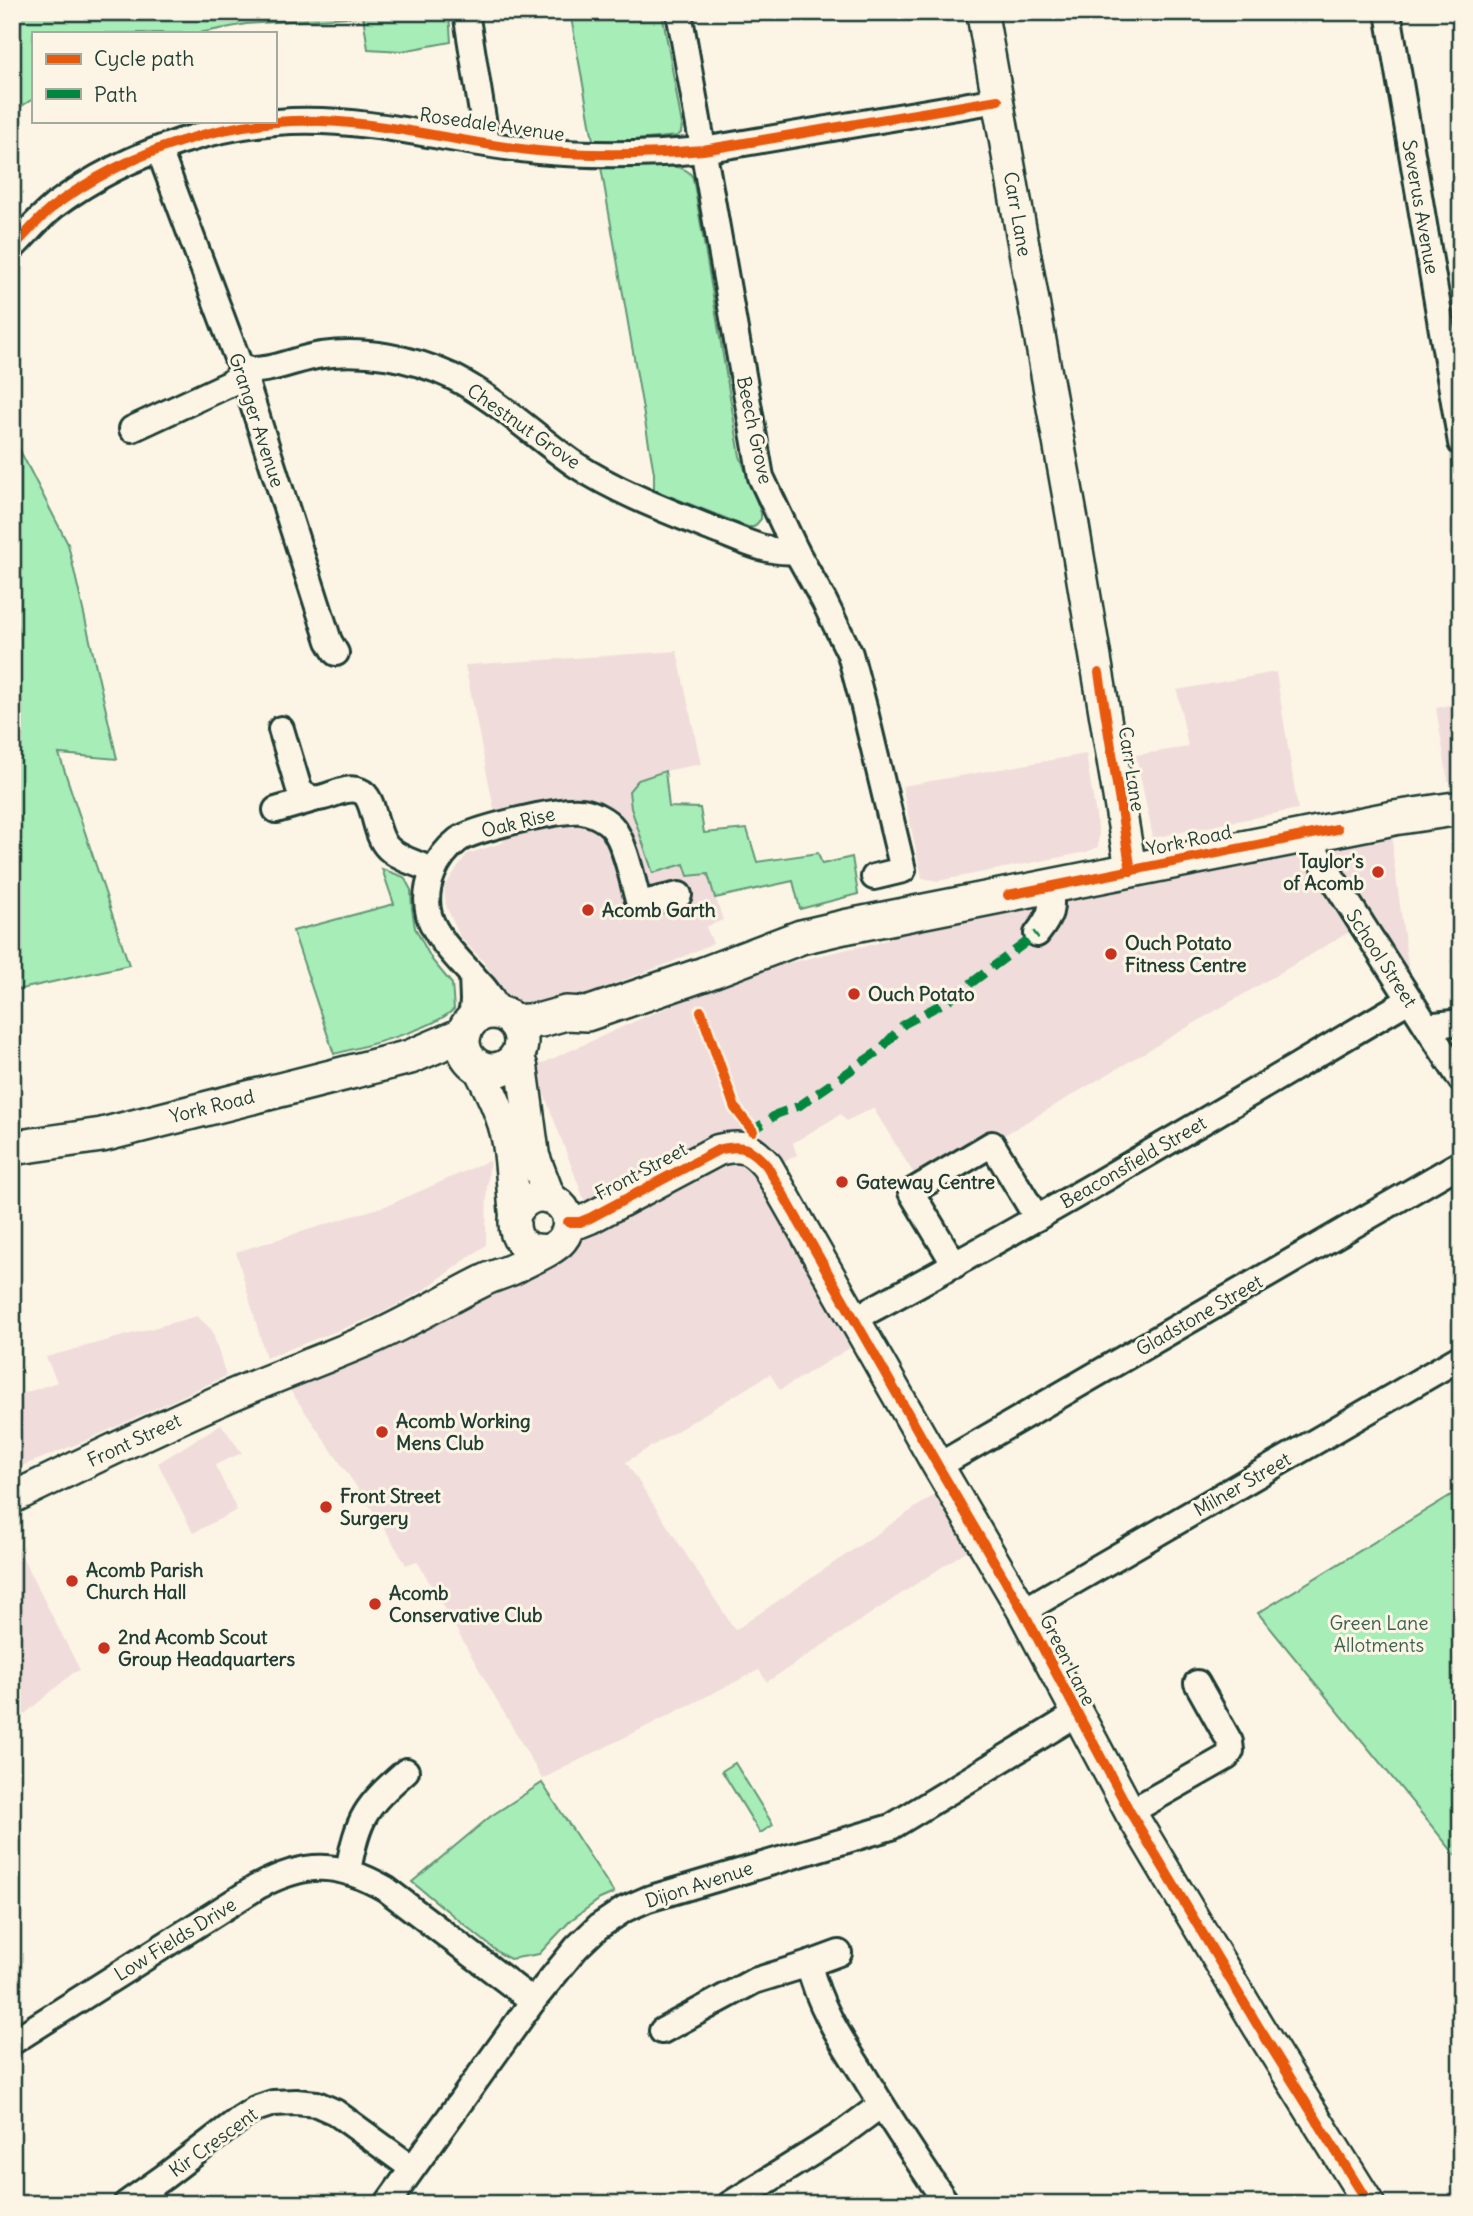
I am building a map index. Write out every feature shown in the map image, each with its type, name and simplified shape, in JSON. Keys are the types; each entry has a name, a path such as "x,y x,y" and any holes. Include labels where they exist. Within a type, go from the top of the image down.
{"main road":[{"name":"York Road","path":"12,1148 102,1135 410,1057 492,1041 541,1020 566,1013 587,1014 802,937 1305,835 1461,808"}],"street":[{"path":"466,12 488,144"},
{"name":"Beech Grove","path":"679,12 761,477 849,654 867,715 903,870 874,877"},
{"name":"Carr Lane","path":"982,12 1078,550 1131,871"},
{"name":"Severus Avenue","path":"1388,12 1461,443"},
{"name":"Rosedale Avenue","path":"12,248 51,209 72,193 126,163 200,136 277,122 321,121 417,131 488,144 578,153 664,153 703,150 998,100"},
{"name":"Granger Avenue","path":"159,150 238,361 244,369 248,389 329,641 336,653"},
{"name":"Chestnut Grove","path":"244,369 257,372 321,355 356,353 392,357 419,364 449,375 475,389 578,466 617,488 662,509 769,551 796,551"},
{"path":"132,429 232,383 244,369"},
{"path":"281,729 299,789 304,797 314,799"},
{"path":"276,810 353,789 362,791 368,796 377,832 387,847 398,855 433,870 428,892 428,913 434,930 484,987 498,1109 508,1145 514,1221 517,1237 525,1246 536,1251 547,1250 563,1240 568,1222 563,1207 550,1198 533,1197 519,1207 514,1221"},
{"name":"Oak Rise","path":"433,870 447,849 461,838 568,810 584,811 599,817 613,828 621,844 639,904 679,895"},
{"name":"School Street","path":"1305,835 1461,1080"},
{"path":"1037,934 1051,911 1050,887"},
{"name":"Beaconsfield Street","path":"854,1319 1037,1218 1409,1000"},
{"path":"1427,1026 1461,1022"},
{"path":"492,1041 522,1066 534,1156 550,1198"},
{"path":"955,1265 911,1192 992,1144 1037,1218"},
{"name":"Front Street","path":"568,1222 580,1222 590,1218 708,1155 729,1147"},
{"name":"Green Lane","path":"729,1147 743,1147 754,1152 767,1166 1023,1611 1130,1812 1258,2026 1369,2204"},
{"name":"Gladstone Street","path":"938,1466 1461,1163"},
{"name":"Front Street","path":"485,1279 507,1246 514,1221"},
{"name":"Front Street","path":"12,1498 222,1400 375,1337 485,1279 511,1270 547,1250"},
{"name":"Milner Street","path":"1023,1611 1461,1357"},
{"path":"1130,1812 1227,1758 1231,1751 1230,1742 1197,1683"},
{"name":"Dijon Avenue","path":"387,2204 533,2001 598,1927 625,1909 648,1899 891,1826 1077,1714"},
{"path":"348,1871 358,1824 380,1794 406,1771"},
{"name":"Low Fields Drive","path":"12,2042 257,1887 280,1875 326,1867 348,1871 386,1889 533,2001"},
{"path":"662,2031 754,1981 839,1952"},
{"path":"808,1964 826,2015 881,2105 947,2204"},
{"name":"Kir Crescent","path":"126,2204 241,2118 273,2103 317,2104 335,2112 412,2168"},
{"path":"730,2204 839,2136 881,2105"}],"shaded area":[{"path":"677,651 701,764 665,771 639,780 684,864 708,874 723,920 706,927 713,943 672,962 545,1010 522,1012 500,987 483,961 460,937 446,906 444,887 467,854 504,842 494,809 465,665"},
{"path":"1276,672 1298,809 1153,838 1136,755 1188,747 1177,690"},
{"path":"1461,702 1461,779 1448,781 1436,708"},
{"path":"1086,754 1099,834 1098,847 1087,852 938,881 922,878 902,786"},
{"path":"1393,838 1409,971 1403,972 1368,921 1001,1137 984,1135 956,1150 938,1170 933,1163 914,1174 873,1108 846,1121 841,1114 793,1143 797,1155 756,1177 850,1348 780,1390 770,1374 626,1462 735,1630 934,1495 968,1550 767,1682 759,1670 542,1779 417,1561 406,1565 380,1521 290,1390 378,1349 594,1226 534,1067 723,984 780,965 875,944 935,923 1319,847"},
{"path":"490,1160 486,1245 421,1292 376,1316 266,1358 236,1252 391,1204"},
{"path":"197,1316 212,1330 226,1376 85,1441 12,1470 12,1397 57,1382 46,1357"},
{"path":"221,1424 242,1453 215,1465 237,1510 193,1533 158,1463"},
{"path":"12,1537 80,1670 12,1725"}],"green space":[{"path":"12,12 449,12 451,42 402,51 368,49 363,16 246,24 204,32 32,32 32,100 12,112"},
{"path":"570,12 662,12 682,125 681,133 677,136 625,141 593,140"},
{"path":"601,167 682,168 693,178 740,456 761,513 761,519 754,527 654,490 654,473"},
{"path":"12,435 68,544 117,759 59,754 129,965 12,991"},
{"path":"665,771 669,807 700,808 704,833 747,829 757,862 818,853 822,864 852,857 858,894 800,909 793,881 715,898 708,874 688,876 684,864 653,873 631,808 629,791 638,780"},
{"path":"382,869 404,877 411,890 415,928 432,960 452,984 454,1009 431,1024 415,1030 334,1054 293,931 394,904"},
{"name":"Green Lane Allotments","path":"1461,1489 1461,1862 1258,1613"},
{"path":"735,1763 773,1825 760,1833 722,1771"},
{"path":"542,1783 614,1893 600,1899 571,1920 539,1954 510,1959 412,1882 491,1816"}],"marked path":[{"path":"748,1134 777,1114 799,1106 880,1050 904,1024 947,1001 1037,934"}],"cycle path":[{"path":"12,248 54,206 114,169 181,141 251,125 287,121 349,123 538,151 641,154 703,150 998,100"},
{"path":"1099,673 1131,871"},
{"path":"1008,895 1337,829"},
{"path":"701,1011 735,1108 753,1131"},
{"path":"568,1222 580,1222 590,1218 718,1150 740,1147 751,1151 767,1166 1023,1611 1130,1812 1258,2026 1369,2204"}],"place":[{"name":"Taylor's of Acomb","path":"1378,872"},
{"name":"Acomb Garth","path":"588,910"},
{"name":"Ouch Potato Fitness Centre","path":"1111,954"},
{"name":"Ouch Potato","path":"854,994"},
{"name":"Gateway Centre","path":"842,1182"},
{"name":"Acomb Working Mens Club","path":"382,1432"},
{"name":"Front Street Surgery","path":"326,1507"},
{"name":"Acomb Parish Church Hall","path":"72,1581"},
{"name":"Acomb Conservative Club","path":"375,1604"},
{"name":"2nd Acomb Scout Group Headquarters","path":"104,1648"}]}
